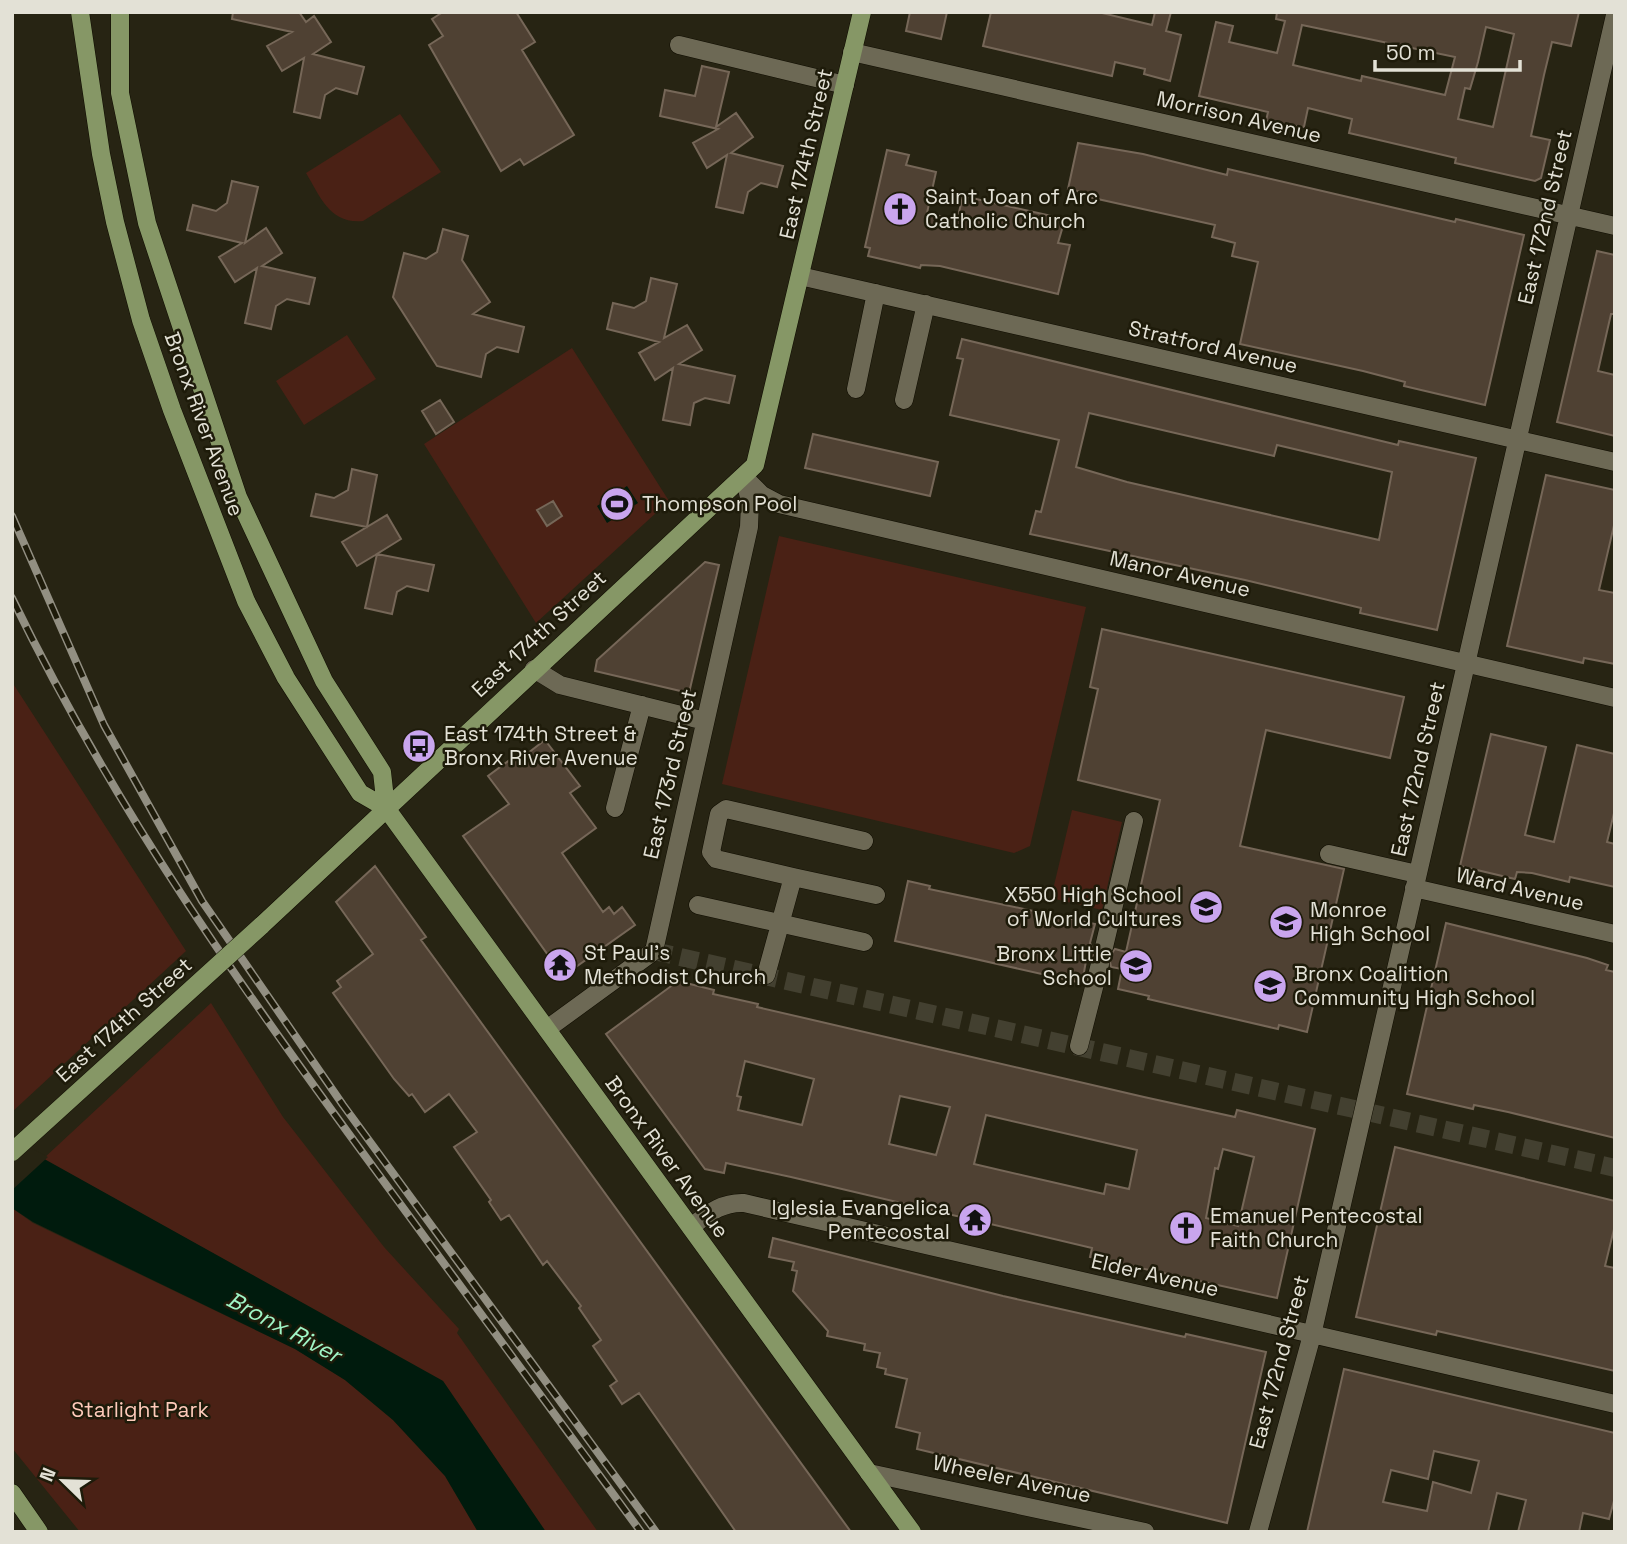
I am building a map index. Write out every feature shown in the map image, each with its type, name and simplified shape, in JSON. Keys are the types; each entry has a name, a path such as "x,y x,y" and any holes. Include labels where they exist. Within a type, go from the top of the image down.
{"main road":[{"name":"Bronx River Avenue","path":"80,12 115,222 148,342 246,601 286,678 360,793 386,808 912,1532"},
{"name":"Bronx River Avenue","path":"120,12 118,50 121,101 147,223 234,485 324,681 382,772 386,808"},
{"name":"East 174th Street","path":"12,1152 261,926 534,669 744,477 757,461 862,12"},
{"path":"12,1493 39,1532"}],"street":[{"name":"East 172nd Street","path":"1258,1532 1312,1335 1615,15"},
{"path":"679,45 845,85"},
{"name":"Morrison Avenue","path":"852,52 1615,226"},
{"name":"Stratford Avenue","path":"800,276 1615,462"},
{"path":"856,388 876,293"},
{"path":"904,400 926,304"},
{"name":"Manor Avenue","path":"744,477 762,495 779,504 1615,698"},
{"name":"East 173rd Street","path":"547,1029 654,951 749,527 750,502 744,477"},
{"path":"534,669 561,685 705,721"},
{"path":"615,808 642,705"},
{"path":"864,841 726,809 719,814 711,852 716,859 876,895"},
{"path":"1079,1046 1134,821"},
{"name":"Ward Avenue","path":"1329,854 1416,881 1615,934"},
{"path":"766,975 793,877"},
{"path":"698,905 864,942"},
{"name":"Elder Avenue","path":"691,1227 716,1208 730,1202 744,1203 1615,1404"},
{"name":"Wheeler Avenue","path":"869,1473 1145,1532"}],"green space":[{"path":"400,114 441,172 363,221 352,221 334,214 306,173"},
{"path":"347,335 376,379 304,425 276,381"},
{"path":"572,348 669,501 536,623 424,444"},
{"path":"779,536 1086,607 1030,846 1014,853 722,784"},
{"path":"12,682 186,951 12,1112"},
{"path":"1072,810 1122,822 1102,910 1051,898"},
{"path":"211,1003 283,1117 384,1247 459,1329 457,1333 598,1532 546,1532 443,1381 43,1159"},
{"name":"Starlight Park","path":"12,1208 33,1223 295,1349 345,1380 393,1420 445,1476 478,1532 80,1532 12,1448"}],"water":[{"name":"Thompson Pool","path":"627,486 638,503 607,523 597,506"},
{"name":"Bronx River","path":"12,1141 443,1381 546,1532 478,1532 445,1476 393,1420 345,1380 295,1349 33,1222 12,1208"}],"pier":[{"path":"12,1138 48,1157 12,1190"}],"building":[{"path":"233,12 299,12 306,22 314,16 331,42 313,54 364,67 357,94 336,88 325,95 320,118 294,112 304,58 282,71 267,46 292,32 232,19"},
{"path":"443,12 516,12 535,42 522,50 574,135 524,165 520,159 501,171 429,45 443,36 432,19"},
{"path":"910,12 947,12 941,39 906,31"},
{"path":"991,12 1098,12 1152,25 1155,12 1171,12 1166,31 1181,35 1170,81 1144,74 1145,69 1115,62 1112,76 983,46"},
{"path":"1277,12 1579,12 1571,46 1552,42 1544,75 1531,136 1550,140 1541,178 1535,181 1455,163 1456,158 1349,133 1352,119 1308,108 1304,127 1266,121 1268,112 1199,96 1216,22 1233,26 1229,42 1277,53 1285,21 1276,19","holes":["1302,25 1455,57 1445,95 1362,76 1361,81 1293,65","1486,27 1514,34 1493,127 1458,119 1465,88 1470,89"]},
{"path":"702,66 729,72 716,127 736,113 753,137 731,153 783,166 777,187 761,183 748,192 743,213 716,207 727,155 707,168 693,143 718,129 660,116 665,90 695,96"},
{"path":"1078,143 1143,154 1227,175 1228,169 1455,222 1456,219 1524,235 1485,405 1404,386 1405,382 1363,371 1240,344 1258,262 1232,256 1235,243 1212,237 1215,225 1084,196 1085,193 1068,189"},
{"path":"887,150 909,155 906,165 936,172 927,213 957,220 963,196 1065,219 1058,243 1070,245 1058,294 940,266 921,265 920,268 868,256 870,248 865,247"},
{"path":"232,181 258,187 245,243 266,228 282,253 262,266 315,278 309,304 287,299 276,306 271,329 245,323 257,268 235,282 219,257 242,243 187,230 193,205 216,211 227,203"},
{"path":"443,229 468,236 462,260 490,302 473,314 524,327 518,352 497,347 486,354 481,377 437,366 393,297 404,253 426,259 437,252"},
{"path":"1597,251 1615,255 1615,314 1611,314 1598,371 1615,375 1615,436 1557,422"},
{"path":"651,278 677,284 664,338 687,325 702,350 679,364 735,376 729,403 705,398 694,403 690,425 663,420 673,368 655,380 639,353 659,342 607,329 613,303 634,308 646,301"},
{"path":"962,339 1398,445 1399,441 1476,458 1437,630 1360,613 1361,608 1245,580 1030,534 1036,511 1041,512 1059,440 950,415 963,359 957,358","holes":["1089,413 1274,456 1277,445 1392,472 1379,540 1127,482 1076,467"]},
{"path":"440,400 454,422 436,434 422,411"},
{"path":"813,434 938,462 930,496 805,468"},
{"path":"352,469 377,475 367,527 311,516 316,494 334,498 348,490"},
{"path":"1546,475 1615,490 1615,521 1599,590 1615,593 1615,664 1584,658 1583,663 1507,646"},
{"path":"553,501 562,516 547,526 537,510"},
{"path":"387,515 401,539 357,566 342,542"},
{"path":"377,554 434,565 428,591 407,586 397,592 392,614 365,608"},
{"path":"705,562 719,565 689,693 595,671 597,660"},
{"path":"1102,629 1404,697 1390,758 1266,730 1240,846 1344,869 1307,1032 1279,1025 1278,1029 1148,999 1149,996 1118,989 1122,969 1111,967 1109,957 1115,949 1126,952 1160,800 1078,780 1098,689 1090,687"},
{"path":"1491,734 1546,747 1525,835 1554,842 1577,745 1615,754 1615,809 1607,842 1615,844 1615,887 1570,877 1569,882 1532,873 1517,872 1515,879 1460,866"},
{"path":"545,740 580,786 570,793 596,828 562,853 603,912 609,907 614,914 622,907 635,925 563,976 463,836 509,804 488,776 515,756 519,760"},
{"path":"375,866 426,937 421,940 851,1532 736,1532 639,1393 622,1404 610,1386 617,1381 593,1346 601,1340 579,1308 581,1306 547,1261 543,1265 509,1215 501,1220 489,1202 491,1200 454,1147 477,1132 449,1094 425,1112 412,1094 409,1096 394,1079 333,993 341,987 337,981 373,954 336,902"},
{"path":"908,881 930,886 929,889 1095,924 1090,943 1095,954 1086,961 1082,983 895,941"},
{"path":"1446,923 1587,958 1608,965 1606,970 1615,972 1615,1138 1508,1112 1474,1105 1473,1109 1407,1094"},
{"path":"678,981 714,990 713,994 758,1004 757,1007 1144,1097 1235,1117 1237,1110 1315,1129 1277,1298 1090,1257 1092,1248 791,1177 726,1163 724,1173 705,1169 606,1034","holes":["745,1061 814,1079 802,1125 738,1110 741,1097 737,1096","900,1096 950,1107 936,1155 889,1144","986,1115 1137,1150 1129,1189 1106,1184 1104,1194 974,1164","1223,1149 1254,1157 1238,1226 1206,1218 1215,1168 1218,1169"]},
{"path":"1395,1147 1615,1201 1615,1225 1605,1266 1615,1268 1615,1371 1437,1331 1436,1335 1356,1317"},
{"path":"773,1238 1003,1296 1185,1337 1186,1334 1266,1352 1227,1523 917,1449 920,1433 896,1427 907,1379 885,1374 886,1369 877,1367 880,1353 864,1350 865,1344 827,1336 828,1331 793,1291 797,1271 792,1270 794,1262 769,1257"},
{"path":"1344,1369 1615,1433 1615,1497 1609,1519 1583,1513 1579,1532 1518,1532 1526,1500 1497,1493 1488,1532 1307,1532","holes":["1434,1451 1479,1461 1471,1493 1433,1482 1427,1511 1383,1502 1391,1470 1428,1479"]}],"tunnel":[{"path":"654,951 1615,1168"}],"railway":[{"path":"12,516 104,725 202,901 343,1105 656,1532"},
{"path":"12,598 51,675 136,823 229,966 641,1532"}],"place":[{"name":"Saint Joan of Arc Catholic Church","path":"900,209"},
{"name":"Thompson Pool","path":"617,504"},
{"name":"East 174th Street & Bronx River Avenue","path":"419,746"},
{"name":"X550 High School of World Cultures","path":"1206,907"},
{"name":"Monroe High School","path":"1286,922"},
{"name":"St Paul's Methodist Church","path":"560,965"},
{"name":"Bronx Little School","path":"1136,966"},
{"name":"Bronx Coalition Community High School","path":"1270,986"},
{"name":"Iglesia Evangelica Pentecostal","path":"975,1220"},
{"name":"Emanuel Pentecostal Faith Church","path":"1186,1228"}]}
